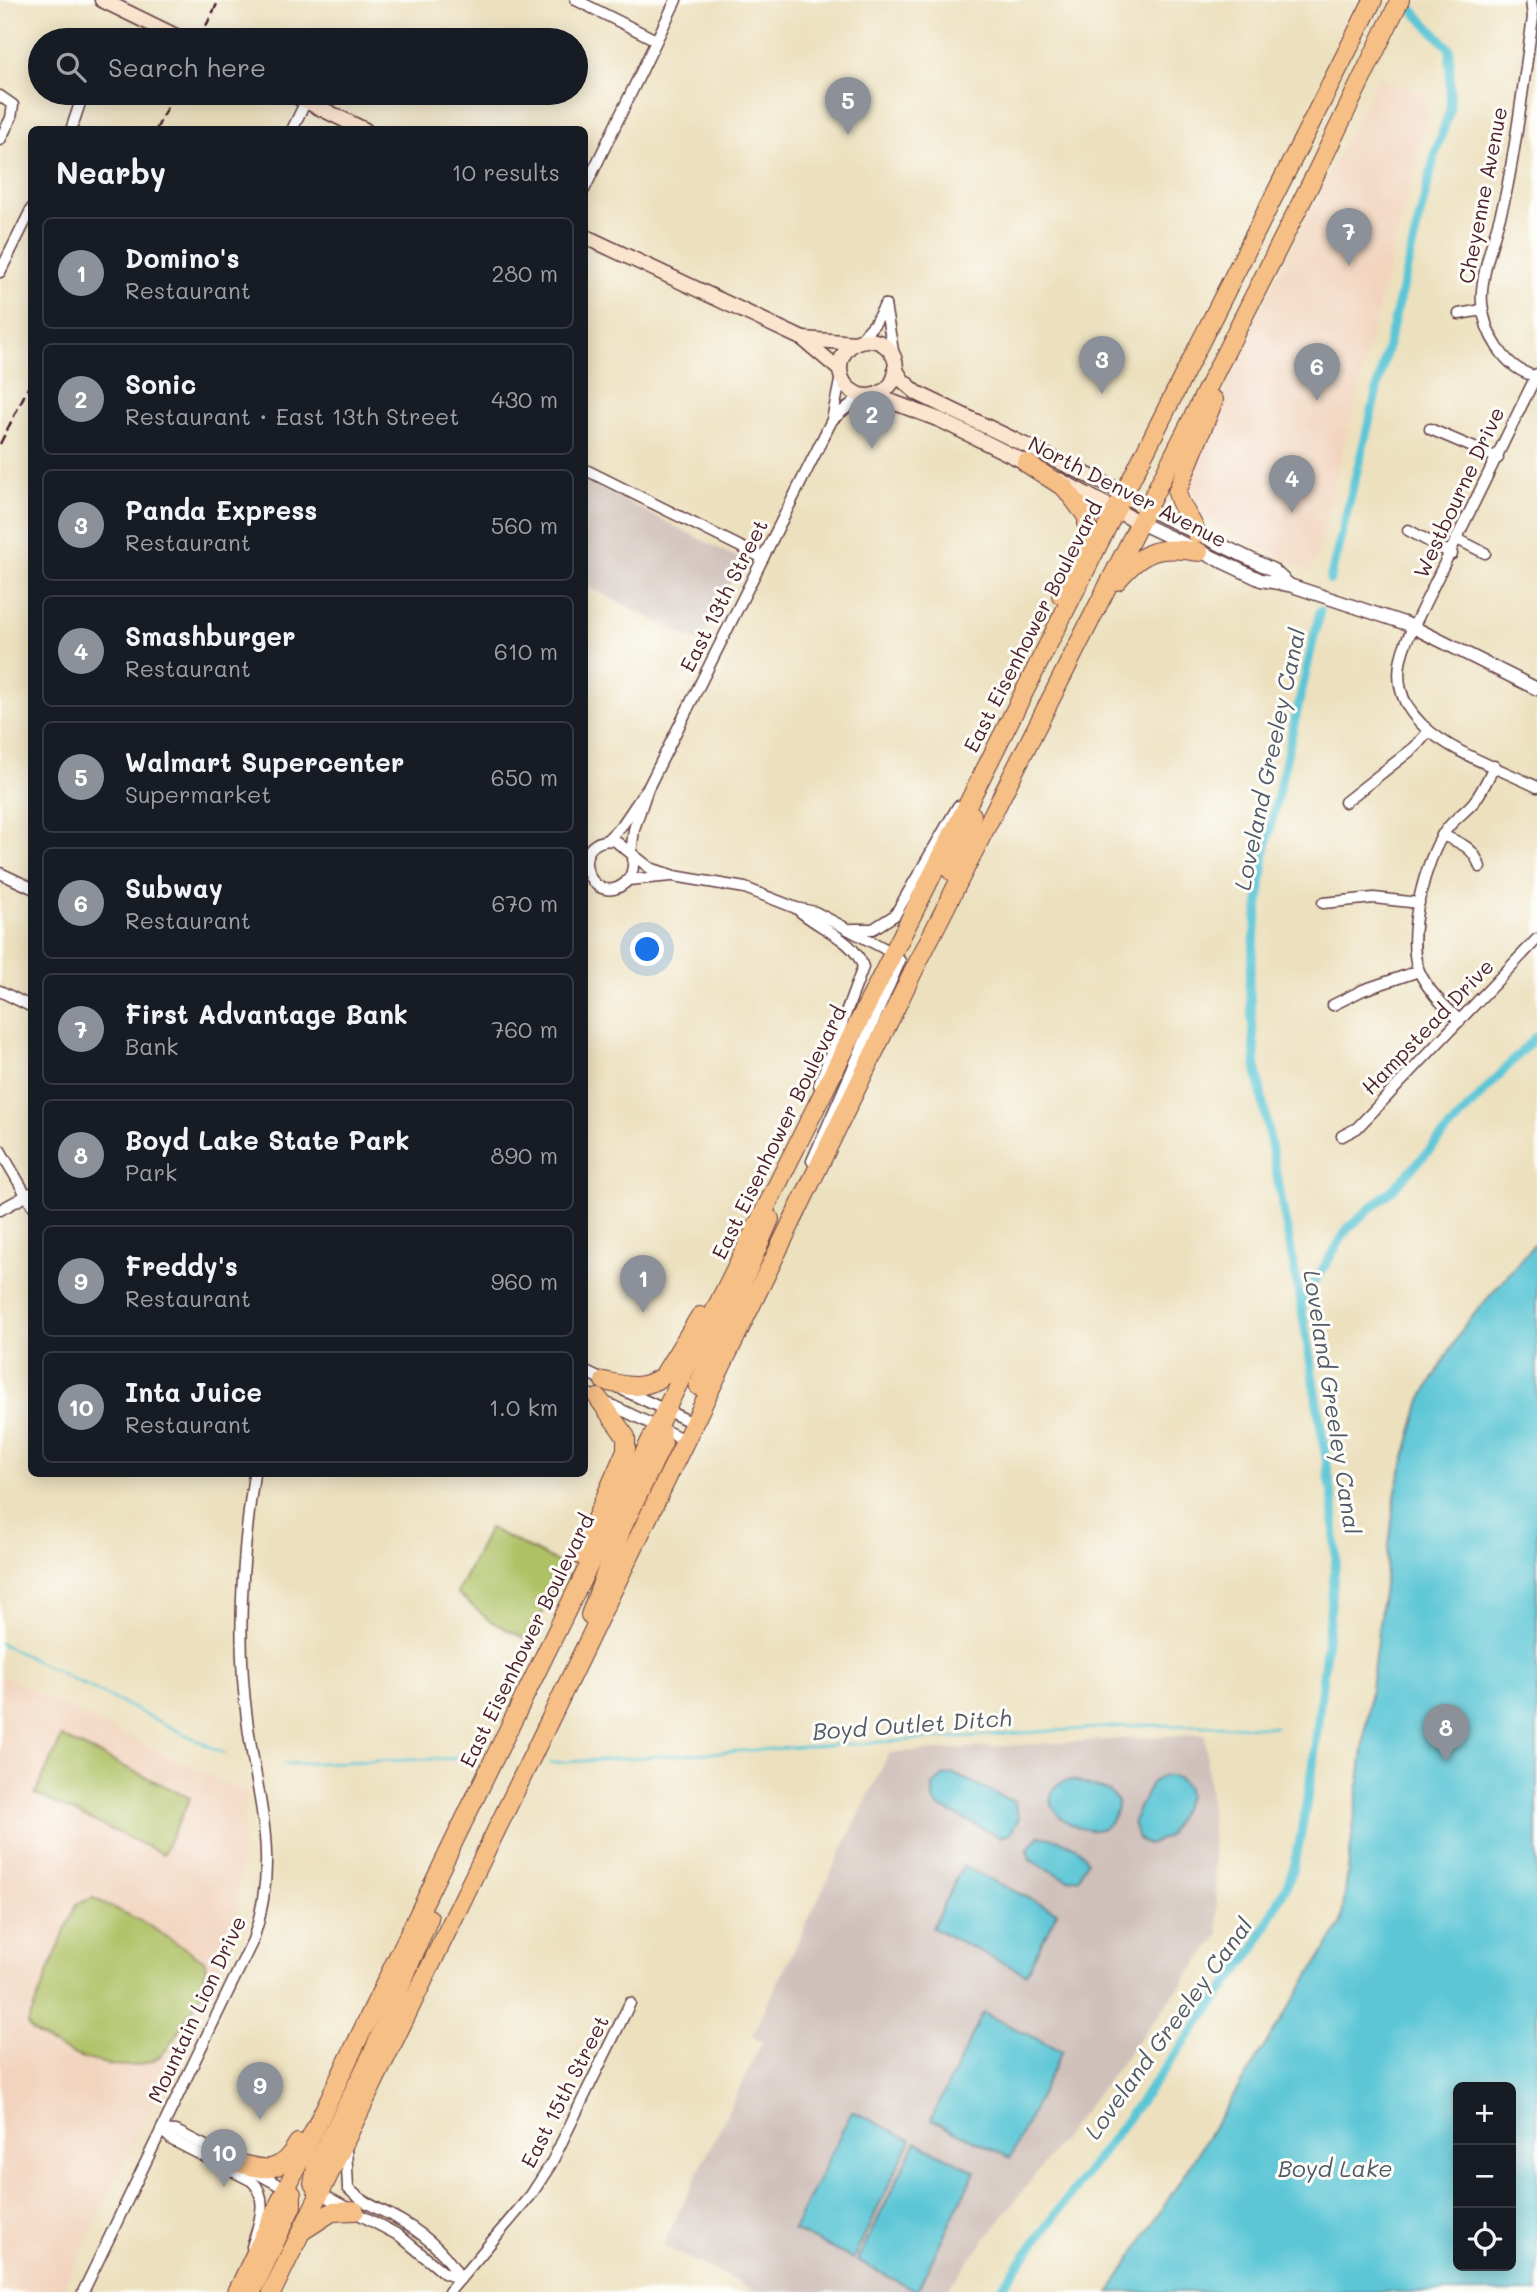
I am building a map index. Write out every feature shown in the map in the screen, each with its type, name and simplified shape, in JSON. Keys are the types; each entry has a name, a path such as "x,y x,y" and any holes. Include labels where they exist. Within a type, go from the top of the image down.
{"highway":[{"name":"East Eisenhower Boulevard","path":"286,2189 531,1679 658,1427 664,1409 1373,0"},
{"path":"688,1421 1217,371 1400,0"},
{"path":"1077,646 1112,587 1138,560 1167,548 1198,543 1193,521 1179,502 1177,492 1222,383 1217,371"},
{"path":"923,951 918,947 918,939 959,853 988,764 1088,529 1085,510 1074,496 1026,463"},
{"path":"272,2292 685,1440 688,1421 763,1241 790,1159"},
{"path":"604,1381 637,1388 663,1376 723,1279 739,1262"},
{"path":"531,1679 537,1650 626,1450 626,1437 592,1395"},
{"path":"573,1672 622,1528 663,1443 658,1427"},
{"path":"319,2193 313,2183 313,2175 384,2026 446,1879 452,1845"},
{"path":"236,2162 265,2169 277,2167 289,2159 334,2077 344,2070"},
{"path":"243,2290 292,2206 292,2194 286,2189"},
{"path":"301,2232 332,2212 355,2211"}],"main road":[{"path":"102,0 159,28"},
{"path":"314,105 357,126"},
{"path":"588,238 803,339 840,373 851,390 870,395 891,382 895,365 881,344 803,339"},
{"path":"840,373 844,354 857,343"},
{"name":"North Denver Avenue","path":"895,365 902,380 918,393 1143,516"},
{"name":"North Denver Avenue","path":"870,395 940,420 1026,463 1121,502"}],"street":[{"path":"576,0 656,40"},
{"path":"588,182 676,0"},
{"name":"Cheyenne Avenue","path":"1531,0 1533,18 1507,192 1483,285 1482,310 1491,335 1503,356 1523,373 1536,375"},
{"path":"0,96 13,105 11,118 0,140"},
{"path":"72,126 79,105"},
{"path":"294,126 304,105"},
{"path":"0,272 28,216"},
{"path":"857,343 875,323 885,305 895,365"},
{"path":"1459,314 1482,310"},
{"name":"East 13th Street","path":"632,855 634,829 648,788 832,420 840,373"},
{"name":"Westbourne Drive","path":"1428,732 1410,713 1400,687 1400,658 1536,375"},
{"name":"East 13th Street","path":"832,420 856,400 870,395"},
{"path":"1430,429 1498,458"},
{"path":"588,471 763,558"},
{"name":"North Denver Avenue","path":"1143,516 1198,543 1273,570 1289,585 1415,628 1537,689"},
{"path":"1408,530 1452,554"},
{"path":"1459,540 1485,553"},
{"path":"1345,802 1415,747 1428,732 1537,787"},
{"path":"849,929 873,929 895,915 958,806 988,764"},
{"path":"1460,1021 1431,992 1419,971 1415,939 1419,903 1442,835 1473,803 1494,766"},
{"name":"East 13th Street","path":"605,840 623,824 648,788"},
{"path":"1442,835 1466,846 1476,855 1480,867"},
{"path":"588,840 621,843 650,868 674,876 745,888 796,908 816,912 893,953 900,961 898,971 807,1174 797,1209"},
{"path":"588,857 590,851 605,840"},
{"path":"588,873 592,881 606,888 622,885 632,873 632,855"},
{"path":"0,873 28,886"},
{"path":"628,880 674,876"},
{"path":"1323,903 1374,898 1419,903"},
{"path":"790,1159 863,967 860,955 852,947 796,908"},
{"name":"Hampstead Drive","path":"1342,1136 1357,1128 1537,939"},
{"path":"1333,1005 1363,990 1419,971"},
{"path":"0,991 28,1005"},
{"path":"0,1150 28,1195"},
{"path":"0,1210 28,1199"},
{"path":"588,1373 688,1421"},
{"path":"592,1395 685,1440"},
{"name":"Mountain Lion Drive","path":"83,2292 253,1940 265,1889 267,1838 247,1718 242,1640 245,1541 254,1477"},
{"name":"East 15th Street","path":"449,2292 531,2195 551,2164 630,2003"},
{"path":"162,2130 176,2131 286,2189"},
{"path":"162,2130 172,2140 259,2188 262,2203 243,2290"},
{"path":"346,2139 348,2189 356,2197 404,2222 421,2235 452,2262 460,2279"},
{"path":"319,2193 400,2236 443,2272 460,2279"}],"shaded area":[{"path":"1378,78 1427,94 1425,125 1312,573 1196,515 1185,496 1193,466 1257,316"},
{"path":"588,483 742,560 701,643 588,586"},
{"path":"0,1675 246,1793 236,1933 61,2292 0,2292"},
{"path":"1205,1734 1219,1935 945,2292 757,2292 663,2245 762,2042 752,2036 889,1753"}],"green space":[{"path":"489,1528 565,1566 529,1641 490,1621 457,1593"},
{"path":"62,1737 190,1798 163,1854 35,1794"},
{"path":"93,1898 143,1922 205,1961 204,1985 194,2006 167,2049 146,2063 111,2065 71,2054 38,2035 27,2025 76,1904"}],"water":[{"name":"Boyd Lake","path":"1537,1241 1537,2292 1110,2292 1341,1925 1396,1490 1421,1400 1464,1326"},
{"path":"954,1774 1014,1802 1019,1818 1010,1834 1000,1837 933,1801 933,1785 943,1776"},
{"path":"1162,1776 1181,1780 1188,1797 1167,1837 1148,1844 1138,1839 1133,1821 1151,1783"},
{"path":"1073,1780 1109,1791 1118,1802 1110,1822 1104,1827 1097,1830 1080,1828 1061,1818 1051,1806 1051,1796 1056,1787"},
{"path":"1039,1836 1066,1842 1084,1855 1087,1861 1079,1877 1068,1880 1030,1860 1028,1849"},
{"path":"963,1866 1057,1912 1026,1974 932,1928"},
{"path":"983,2013 1062,2051 1010,2158 931,2120"},
{"path":"852,2111 911,2140 853,2259 793,2230"},
{"path":"916,2142 975,2171 917,2291 857,2261"}],"waterway":[{"name":"Loveland Greeley Canal","path":"1330,580 1436,151 1450,110 1450,49 1408,5"},
{"name":"Loveland Greeley Canal","path":"998,2292 1254,1949 1289,1881 1299,1844 1313,1767 1336,1558 1333,1502 1301,1304 1256,1066 1249,983 1265,851 1320,611"},
{"path":"1301,1304 1348,1228 1393,1189 1537,1035"},
{"name":"Boyd Outlet Ditch","path":"0,1643 225,1754"},
{"name":"Boyd Outlet Ditch","path":"551,1763 1146,1725 1275,1727"},
{"name":"Boyd Outlet Ditch","path":"284,1764 466,1758"}],"railway":[{"path":"205,28 219,0"},
{"path":"158,126 168,105"},
{"path":"0,444 28,388"}],"place":[{"name":"Walmart Supercenter","path":"848,135"},
{"name":"First Advantage Bank","path":"1349,266"},
{"name":"Panda Express","path":"1102,394"},
{"name":"Subway","path":"1317,401"},
{"name":"Sonic","path":"872,449"},
{"name":"Smashburger","path":"1292,513"},
{"name":"Domino's","path":"643,1313"},
{"name":"Boyd Lake State Park","path":"1446,1762"},
{"name":"Freddy's","path":"260,2120"},
{"name":"Inta Juice","path":"224,2187"}]}
